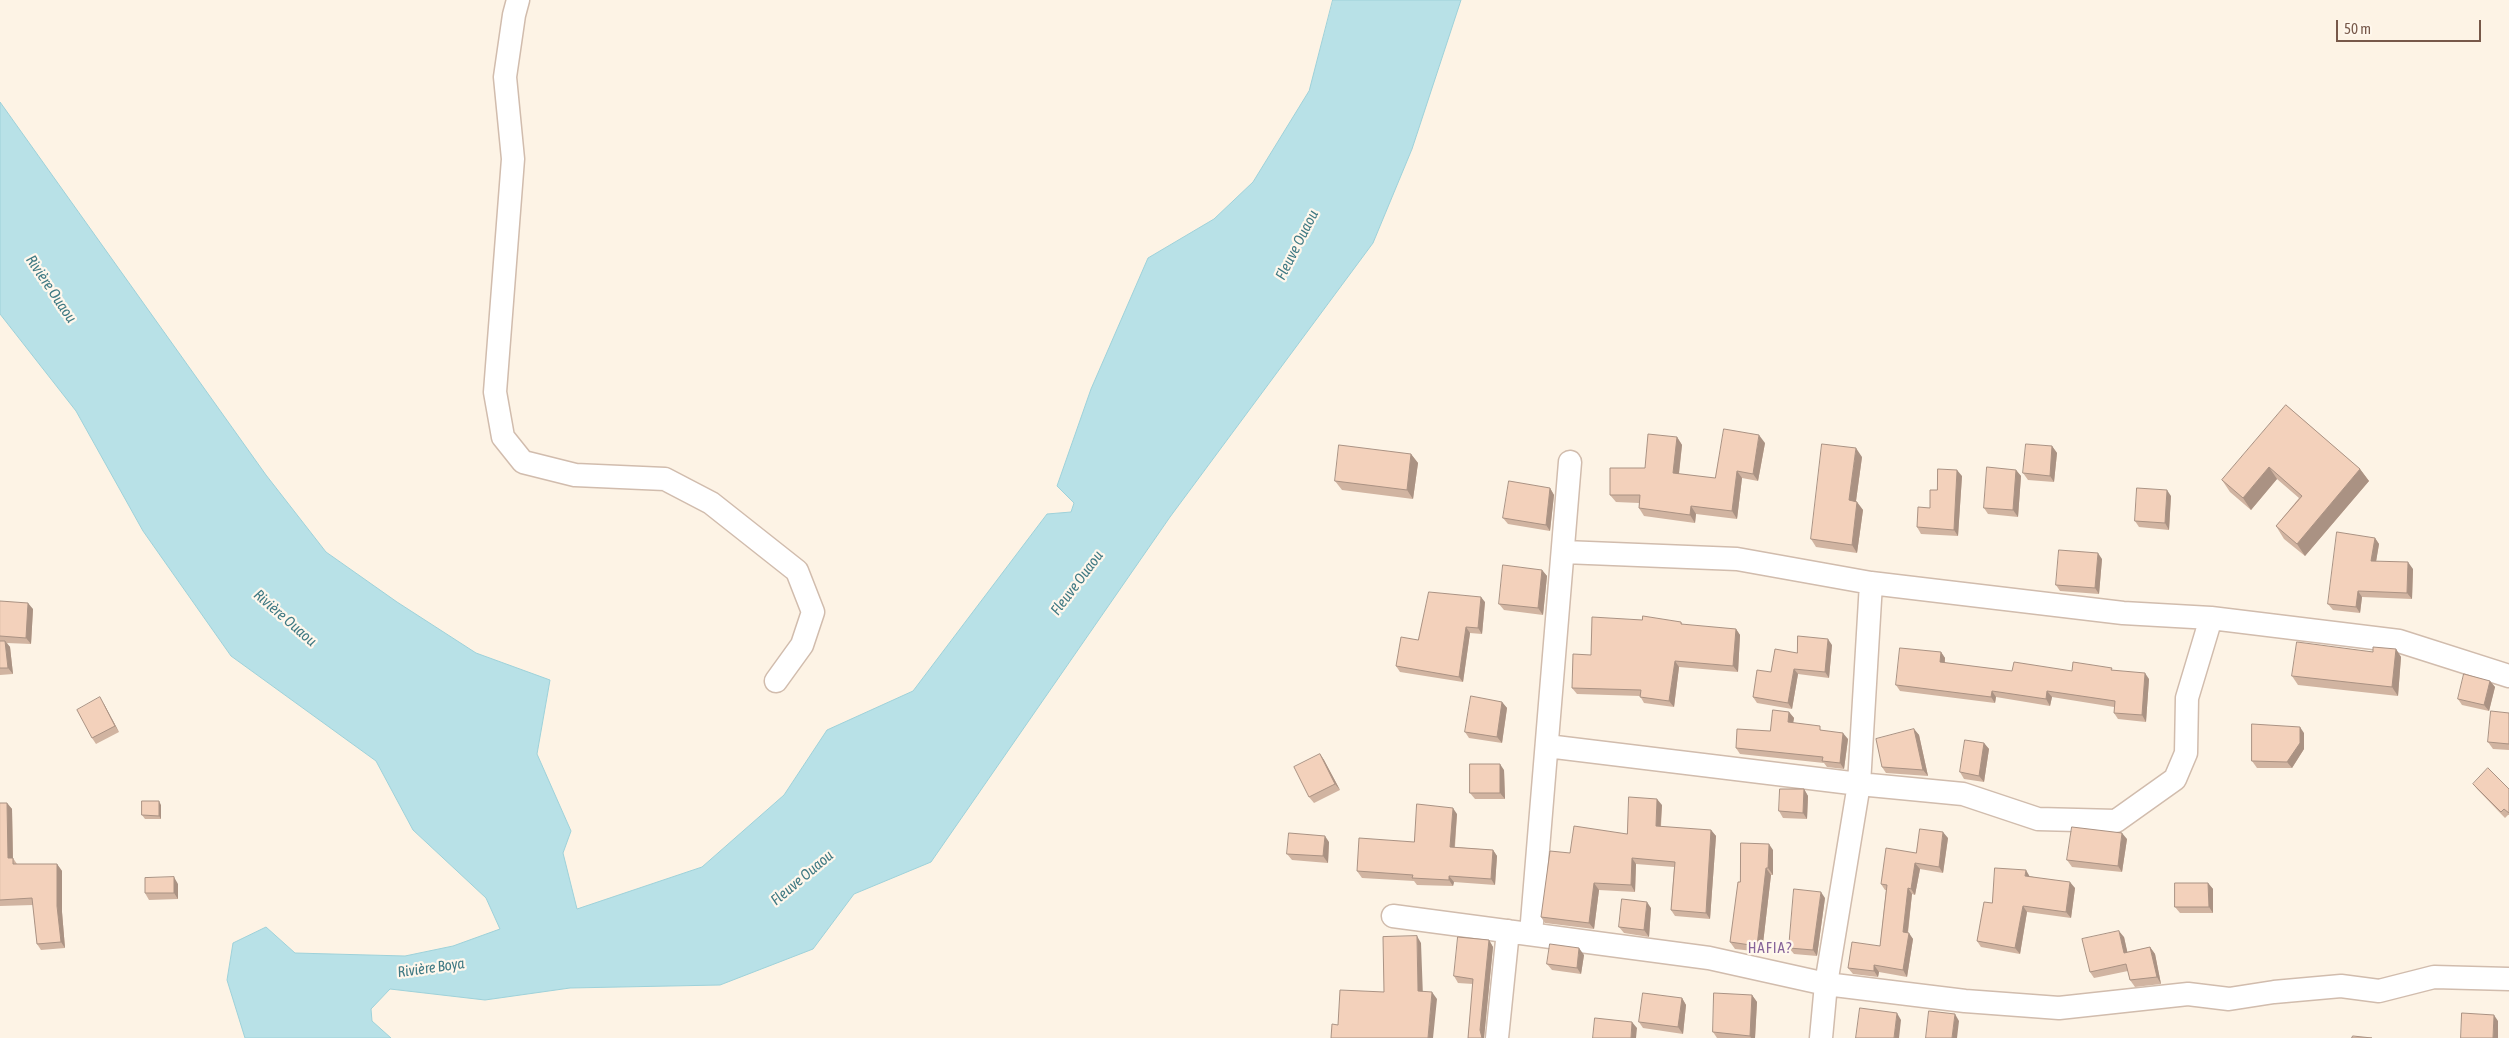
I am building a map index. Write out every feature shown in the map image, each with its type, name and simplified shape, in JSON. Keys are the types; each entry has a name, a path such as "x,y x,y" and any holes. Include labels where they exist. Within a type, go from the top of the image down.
{"street":[{"path":"518,0 505,77 513,159 495,392 502,437 523,462 575,476 665,479 711,503 797,571 813,612 802,646 776,681"},
{"path":"1531,934 1570,462"},
{"path":"1564,552 1737,559 1871,583 2124,613 2211,618 2399,640 2508,675"},
{"path":"1821,1038 1826,984 1859,784 1871,583"},
{"path":"1547,746 1859,784 1963,794 2038,819 2116,821 2175,779 2186,753 2187,698 2211,618"},
{"path":"1393,916 1709,958 1826,984 1965,1001 2059,1008 2188,994 2229,999 2274,992 2341,986 2379,991 2434,977 2509,979"},
{"path":"1497,1038 1508,931"}],"water":[{"path":"1333,0 1461,0 1412,149 1373,243 1170,517 931,862 854,894 813,949 720,985 570,988 485,1000 390,989 371,1009 372,1021 391,1038 245,1038 227,980 233,943 266,927 295,953 405,956 453,946 500,929 486,898 413,830 376,761 231,656 143,531 76,411 0,314 0,102 266,475 326,552 397,602 476,653 550,680 537,754 571,831 563,853 577,909 702,867 784,795 827,730 913,691 1047,514 1071,512 1074,503 1057,486 1091,389 1148,258 1214,219 1253,182 1309,91"}],"building":[{"path":"2286,405 2360,469 2297,544 2276,526 2302,496 2269,467 2243,498 2222,480"},
{"path":"1724,429 1759,435 1753,474 1737,471 1732,511 1691,506 1690,515 1639,508 1640,495 1610,495 1610,468 1645,468 1648,434 1677,437 1673,473 1715,478"},
{"path":"1822,444 1856,448 1849,500 1857,502 1852,545 1811,539"},
{"path":"2026,444 2052,446 2050,476 2023,473"},
{"path":"1339,445 1411,454 1407,490 1335,481"},
{"path":"1987,467 2016,470 2013,510 1984,508"},
{"path":"1938,469 1957,470 1954,530 1917,527 1918,507 1930,508 1930,490 1937,490"},
{"path":"1509,481 1550,488 1546,525 1503,518"},
{"path":"2137,488 2167,490 2165,523 2135,521"},
{"path":"2337,532 2375,538 2371,561 2408,562 2407,593 2358,591 2356,607 2328,604"},
{"path":"2059,550 2098,553 2095,588 2056,585"},
{"path":"1503,565 1542,570 1538,608 1499,604"},
{"path":"1429,592 1481,597 1478,628 1466,627 1459,677 1396,666 1401,637 1418,640"},
{"path":"0,601 28,603 26,638 0,636"},
{"path":"1643,616 1681,622 1681,624 1736,629 1733,666 1675,661 1669,701 1640,697 1641,690 1572,688 1573,654 1591,655 1592,617 1642,620"},
{"path":"1798,636 1828,639 1825,672 1794,669 1788,703 1753,697 1757,670 1771,672 1775,649 1797,653"},
{"path":"0,641 5,641 8,668 0,668"},
{"path":"2297,642 2373,652 2373,647 2396,649 2392,687 2292,676"},
{"path":"1900,648 1941,652 1940,662 2012,671 2014,662 2072,671 2073,662 2112,668 2111,670 2145,673 2142,715 2114,713 2115,701 2047,691 2046,699 1992,691 1991,697 1896,685"},
{"path":"2464,674 2490,681 2484,705 2458,699"},
{"path":"1471,696 1502,702 1497,737 1465,732"},
{"path":"100,697 115,726 92,738 77,710"},
{"path":"1773,710 1789,712 1788,722 1820,726 1820,730 1843,733 1840,763 1822,761 1823,757 1736,748 1737,729 1770,731"},
{"path":"2491,711 2509,713 2509,744 2488,742"},
{"path":"2252,724 2300,727 2300,743 2287,762 2252,761"},
{"path":"1914,729 1923,770 1882,767 1876,739"},
{"path":"1965,740 1984,743 1979,776 1960,772"},
{"path":"1320,754 1335,784 1309,797 1294,767"},
{"path":"1470,764 1500,764 1500,793 1470,793"},
{"path":"2488,768 2509,789 2509,813 2504,809 2501,812 2473,784"},
{"path":"1780,789 1804,789 1803,813 1779,811"},
{"path":"1629,797 1657,799 1656,826 1711,830 1706,913 1671,910 1675,862 1632,858 1631,885 1594,883 1589,923 1541,917 1550,851 1570,853 1574,826 1627,834"},
{"path":"142,801 159,801 159,816 142,815"},
{"path":"0,803 7,803 8,858 13,858 13,864 57,864 57,906 61,942 37,944 32,898 0,900"},
{"path":"1417,804 1453,808 1450,847 1493,850 1491,879 1449,876 1449,880 1412,878 1413,875 1357,871 1359,838 1414,842"},
{"path":"2072,827 2122,833 2118,866 2067,860"},
{"path":"1920,829 1943,832 1939,867 1915,863 1911,889 1908,888 1903,932 1909,933 1903,970 1874,965 1874,971 1848,968 1852,942 1880,946 1887,885 1881,884 1886,848 1916,853"},
{"path":"1289,833 1325,836 1323,856 1287,854"},
{"path":"1741,843 1769,844 1768,868 1766,868 1757,946 1730,942 1738,882 1740,882"},
{"path":"1995,868 2026,870 2025,876 2070,882 2066,912 2023,906 2015,948 1977,941 1984,902 1992,903"},
{"path":"174,877 174,893 145,893 145,878"},
{"path":"2175,883 2208,883 2209,907 2175,907"},
{"path":"1794,889 1821,892 1813,950 1789,948"},
{"path":"1622,899 1647,902 1644,930 1619,927"},
{"path":"2119,931 2124,953 2150,947 2157,977 2130,980 2126,964 2090,972 2082,939"},
{"path":"1417,936 1418,991 1432,992 1428,1038 1331,1038 1332,1024 1338,1025 1340,990 1384,992 1383,937"},
{"path":"1458,937 1489,940 1480,1030 1482,1038 1468,1038 1473,979 1454,976"},
{"path":"1550,944 1579,948 1577,968 1547,964"},
{"path":"1643,993 1682,998 1678,1027 1639,1022"},
{"path":"1714,993 1752,995 1750,1036 1713,1032"},
{"path":"1860,1008 1897,1013 1894,1038 1856,1038"},
{"path":"1929,1011 1955,1014 1952,1038 1926,1038"},
{"path":"2462,1013 2494,1015 2493,1038 2461,1038"},
{"path":"1595,1018 1632,1022 1631,1038 1593,1038"},
{"path":"2353,1036 2372,1038 2352,1038"}],"district":[{"name":"HAFIA?","path":"1770,948"}],"water label":[{"name":"Fleuve Ouaou","path":"1297,245"},
{"name":"Rivière Ouaou","path":"51,289"},
{"name":"Fleuve Ouaou","path":"1077,583"},
{"name":"Rivière Ouaou","path":"285,618"},
{"name":"Fleuve Ouaou","path":"802,878"},
{"name":"Rivière Boya","path":"431,968"}]}
